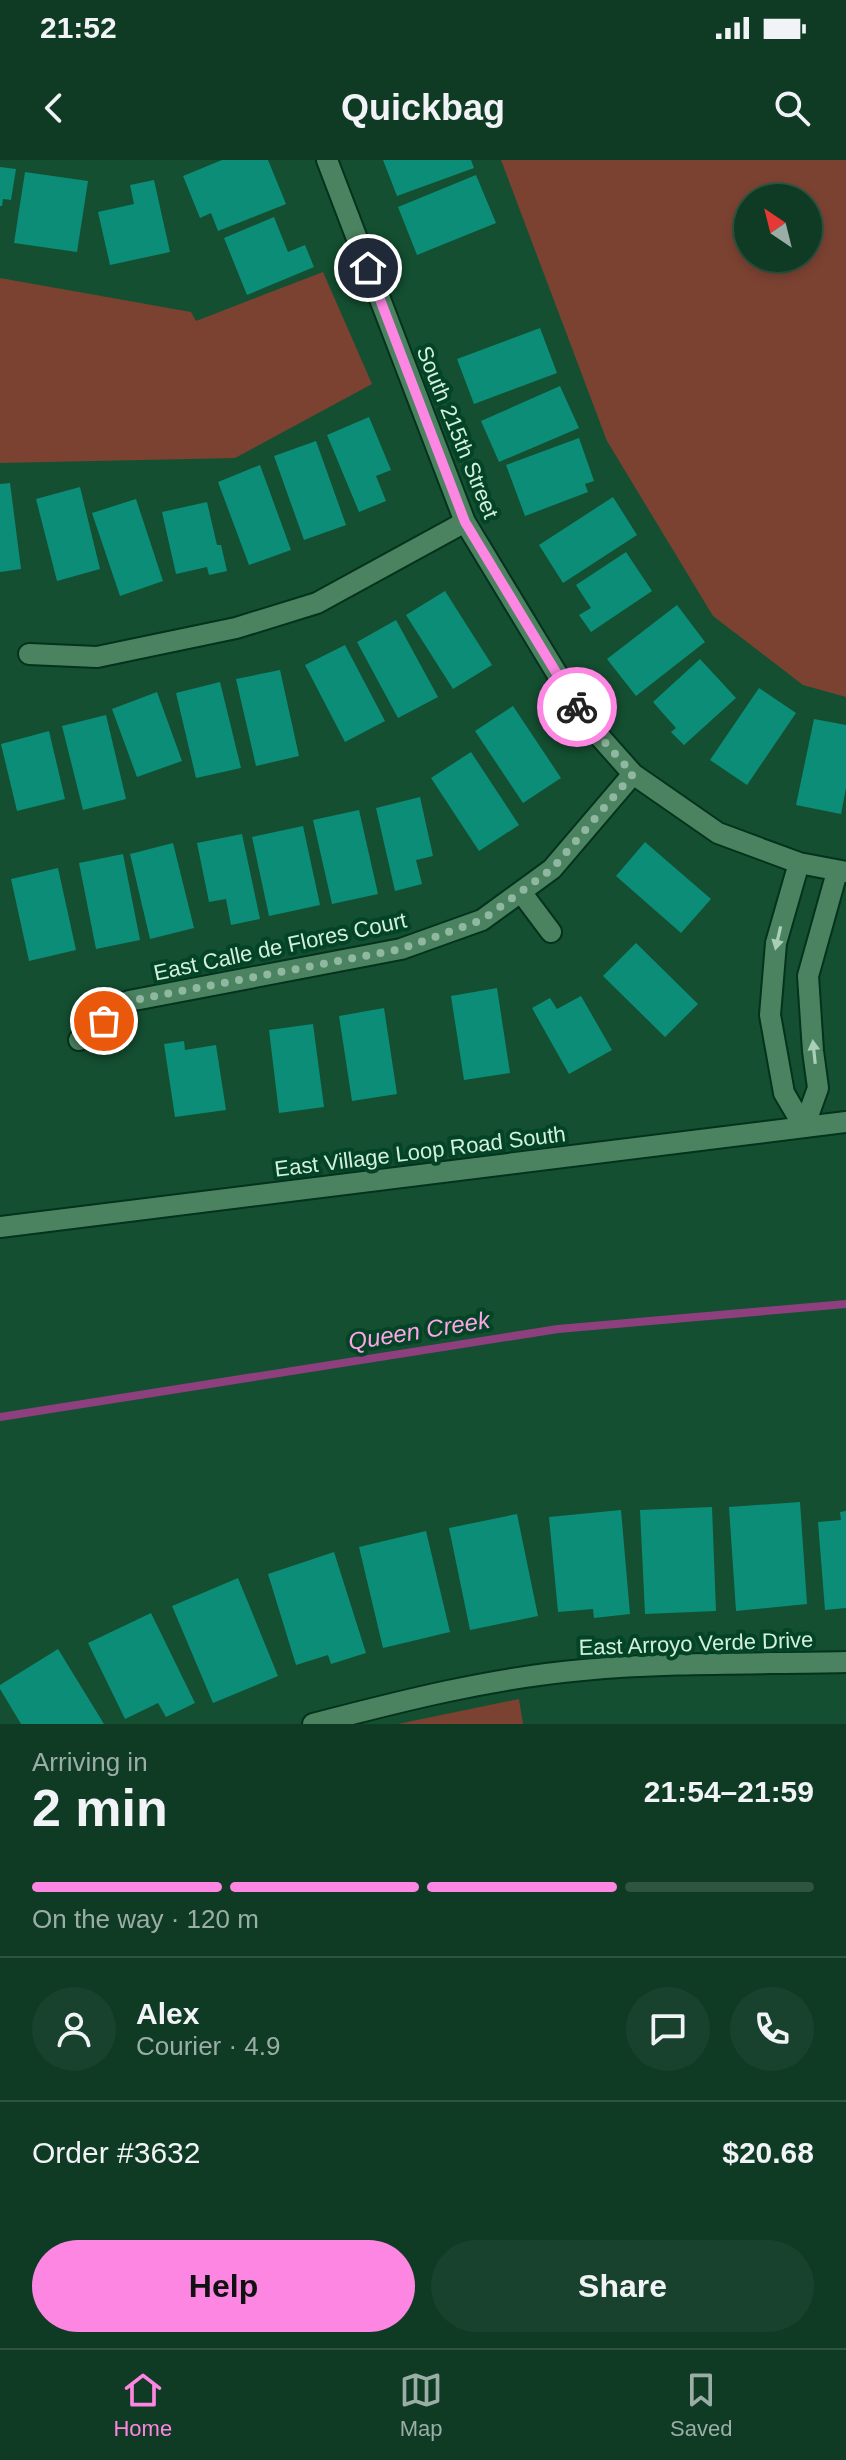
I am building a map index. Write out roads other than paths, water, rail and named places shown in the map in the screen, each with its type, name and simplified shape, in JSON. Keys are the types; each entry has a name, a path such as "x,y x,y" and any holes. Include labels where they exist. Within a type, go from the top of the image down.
{"street":[{"name":"South 215th Street","path":"327,160 465,522 585,720 633,774 718,833 799,863 842,872"},
{"path":"29,654 97,657 236,628 317,603 465,522"},
{"name":"East Calle de Flores Court","path":"79,1040 129,1001 401,949 482,920 552,869 633,774"},
{"path":"799,863 776,943 770,1015 784,1093 804,1127"},
{"path":"804,1127 818,1088 808,976 842,872"},
{"path":"521,892 551,932"},
{"name":"East Village Loop Road South","path":"0,1227 846,1122"},
{"name":"East Arroyo Verde Drive","path":"313,1724 498,1681 580,1670 654,1664 846,1662"}],"waterway":[{"name":"Queen Creek","path":"0,1417 558,1329 846,1304"}]}
